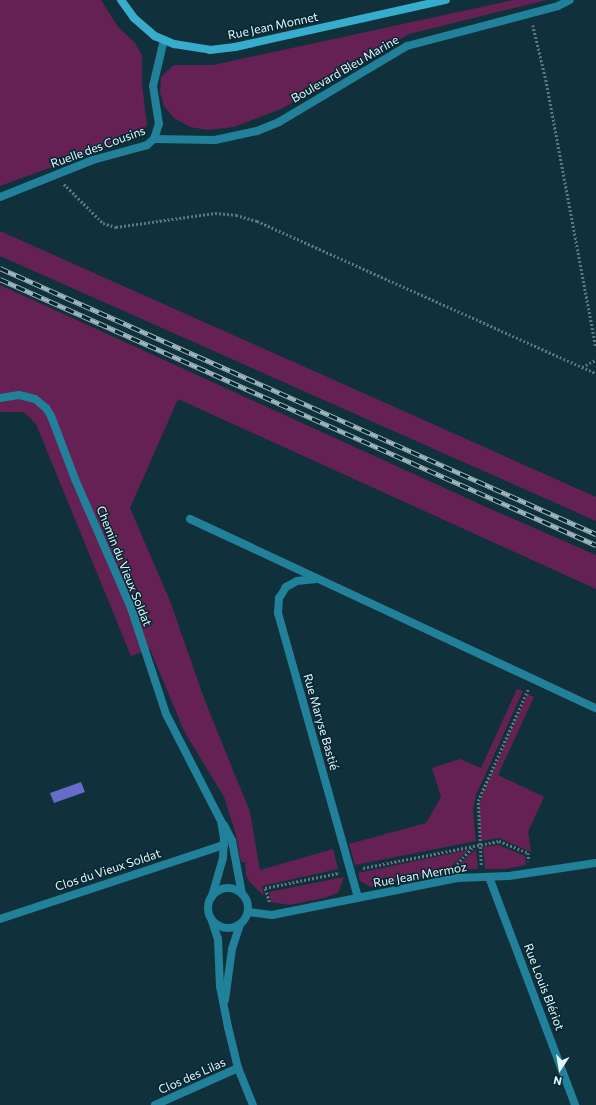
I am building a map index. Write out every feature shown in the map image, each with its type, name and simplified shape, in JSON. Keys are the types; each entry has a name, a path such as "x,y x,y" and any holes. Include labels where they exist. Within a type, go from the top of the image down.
{"street":[{"name":"Rue Jean Monnet","path":"121,0 138,22 164,40 198,50 221,50 446,0"},
{"name":"Boulevard Bleu Marine","path":"154,139 215,140 257,131 279,122 407,46 558,6 570,0"},
{"name":"Ruelle des Cousins","path":"0,197 93,160 147,144 154,139 159,124 153,86 164,40"},
{"name":"Chemin du Vieux Soldat","path":"0,398 19,395 35,399 46,408 52,416 75,479 131,608 166,714 232,841 242,894"},
{"path":"190,520 596,708"},
{"name":"Rue Maryse Bastié","path":"319,579 297,581 286,587 279,598 278,614 358,898"},
{"name":"Chemin du Vieux Soldat","path":"212,896 220,875 224,845 221,821"},
{"name":"Clos du Vieux Soldat","path":"0,919 224,845"},
{"name":"Rue Jean Mermoz","path":"248,912 272,915 456,878 531,873 596,862"},
{"name":"Rue Louis Blériot","path":"489,877 575,1105"},
{"path":"225,1013 232,948 240,924 248,912 248,904 242,894 228,888 218,891 212,896 208,911 218,940 220,986 225,1013 238,1068 253,1105"},
{"path":"212,921 226,928 240,924"},
{"name":"Clos des Lilas","path":"155,1105 238,1068"}],"path":[{"path":"530,13 546,80 596,346"},
{"path":"56,175 109,226 125,227 215,213 236,215 258,221 596,373"},
{"path":"582,367 596,360"},
{"path":"489,877 482,870 477,810 481,792 532,679"},
{"path":"272,915 266,888 480,844 499,841 528,853 531,873"},
{"path":"456,878 455,867 475,845"}],"shaded area":[{"path":"0,0 101,0 118,27 135,43 142,55 142,84 147,125 140,135 0,186"},
{"path":"514,0 547,0 409,34 281,109 234,127 208,130 190,127 174,118 164,106 160,92 161,77 174,65 213,65"},
{"path":"0,231 596,497 596,521 0,256"},
{"path":"0,285 486,507 596,555 596,589 178,399 130,508 170,601 205,701 250,812 260,870 333,849 338,869 262,886 264,896 250,882 246,875 245,862 241,862 236,835 224,797 184,731 150,649 131,656 36,424 24,412 0,412"},
{"path":"517,689 523,691 476,795 473,810 476,841 355,865 349,844 426,823 441,797 432,768 460,759 481,768"},
{"path":"528,694 534,697 498,775 544,797 528,832 531,852 499,838 481,841 479,810 481,798"},
{"path":"81,782 85,792 54,803 50,793"},
{"path":"499,845 525,856 526,865 506,869 485,869 483,847"},
{"path":"476,849 478,869 459,870 458,866"},
{"path":"468,850 451,867 452,871 371,887 360,881 358,873"},
{"path":"344,877 338,893 324,898 290,905 271,902 269,892"}],"railway":[{"path":"0,268 596,534"},
{"path":"0,279 596,545"}]}
